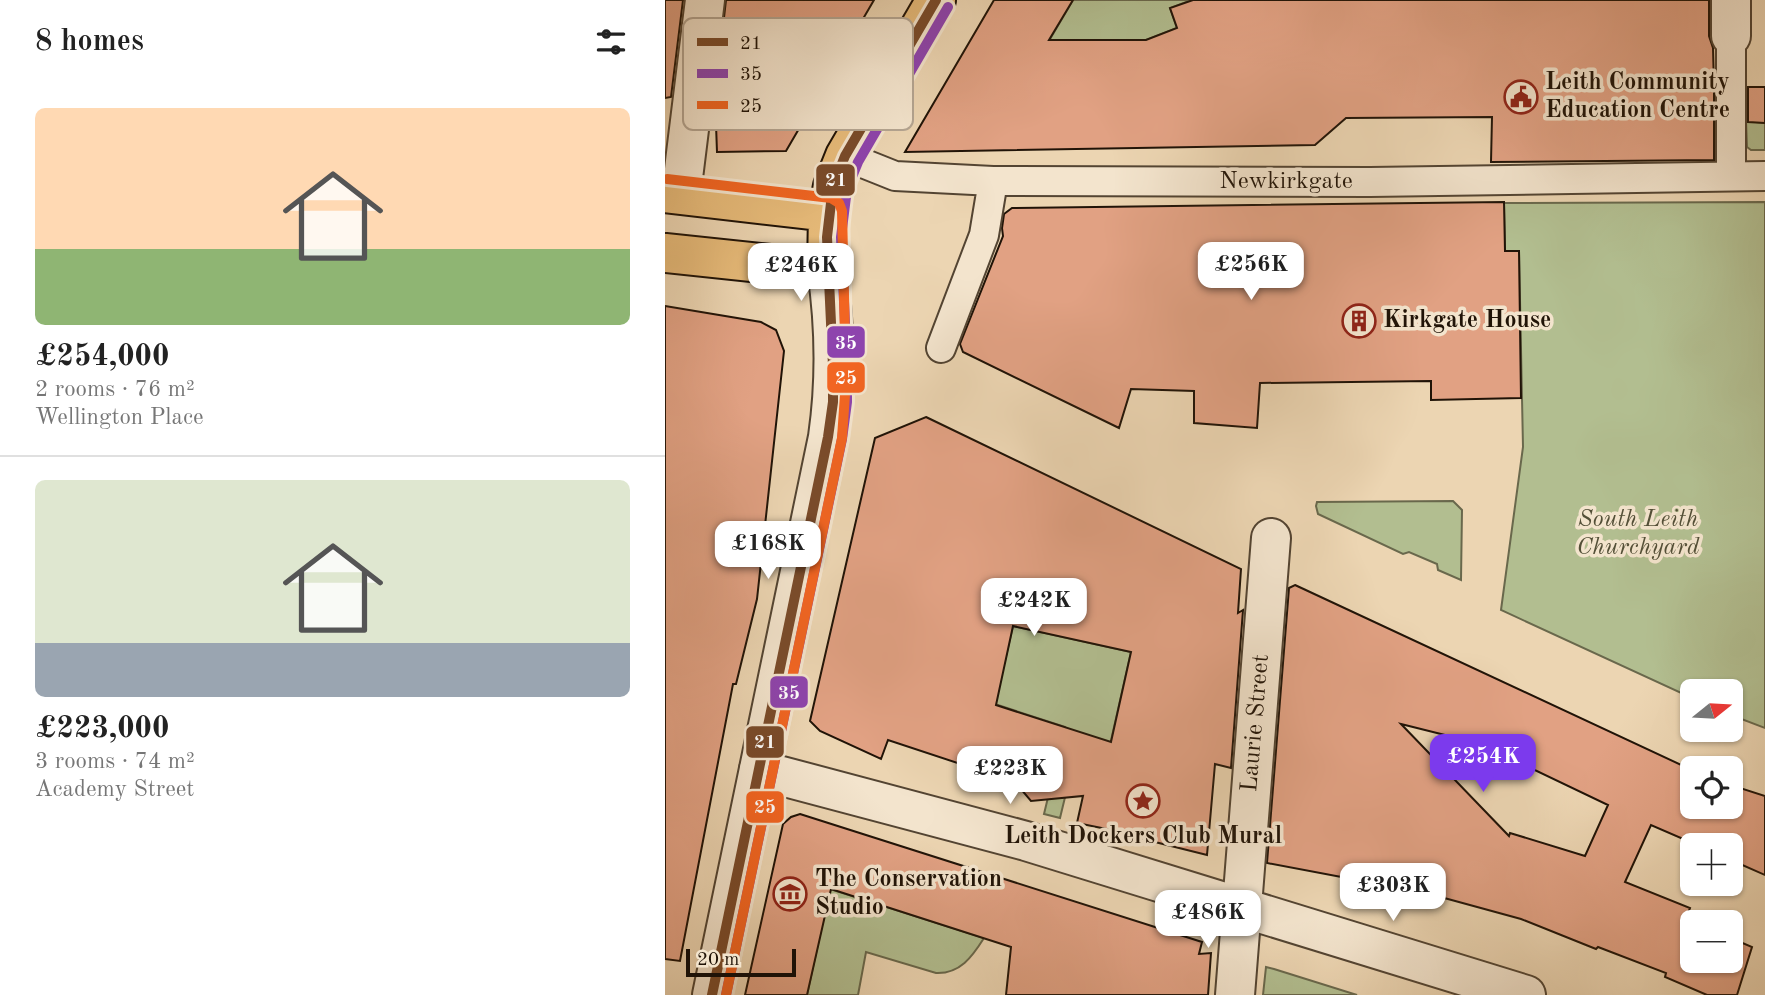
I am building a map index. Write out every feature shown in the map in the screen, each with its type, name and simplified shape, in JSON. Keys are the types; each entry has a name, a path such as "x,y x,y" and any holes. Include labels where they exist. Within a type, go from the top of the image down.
{"main road":[{"path":"913,39 936,0"},
{"path":"665,253 827,270 828,212 832,186 860,130"},
{"path":"673,194 828,212"}],"street":[{"path":"702,18 705,0"},
{"path":"1731,18 1731,176"},
{"path":"673,194 684,130"},
{"name":"Newkirkgate","path":"845,156 895,176 993,181 1370,182 1765,176"},
{"path":"941,348 984,236 993,181"},
{"path":"712,995 826,447 833,402 832,323 827,270"},
{"name":"Laurie Street","path":"1235,995 1271,538"},
{"path":"759,769 1026,841 1526,995"}],"green space":[{"path":"1073,0 1198,0 1195,21 1189,1 1170,8 1177,28 1146,40 1059,40 1057,90 1043,51"},
{"path":"1746,121 1765,123 1765,150 1751,150 1747,147"},
{"name":"South Leith Churchyard","path":"1765,202 1765,728 1743,720 1743,679 1680,679 1680,692 1501,610 1523,447 1519,251 1505,251 1504,203"},
{"path":"1453,501 1462,510 1461,580 1438,570 1437,564 1409,552 1403,554 1318,514 1316,506 1317,502"},
{"path":"1013,626 1131,652 1105,767 1074,760 1060,818 1044,814 1065,727 827,649 1005,661"},
{"path":"830,889 984,938 965,963 944,973 866,952 858,995 807,995"},
{"path":"1266,967 1274,969 1357,995 1263,995"}],"building":[{"path":"665,0 683,0 671,97 665,98"},
{"path":"726,0 874,0 864,18 724,18"},
{"path":"994,0 1073,0 1049,40 1146,40 1177,28 1170,8 1193,0 1709,0 1709,36 1713,48 1714,160 1491,162 1492,117 1346,118 1315,145 905,152"},
{"path":"1748,87 1765,87 1765,123 1748,122"},
{"path":"716,130 798,130 786,151 717,152"},
{"path":"1504,202 1505,251 1519,251 1521,398 1431,400 1431,381 1260,383 1257,428 1194,423 1194,391 1131,389 1119,428 963,352 960,344 1003,236 1004,214 1012,208"},
{"path":"665,306 761,322 776,330 784,351 757,599 736,684 733,684 680,961 665,959"},
{"path":"926,417 1241,569 1238,613 1243,610 1231,768 1215,764 1207,855 1135,837 1136,835 1077,823 1083,796 1031,801 1015,782 888,740 881,759 820,731 810,721 875,438","holes":["1013,626 1131,652 1111,742 996,705"]},
{"path":"1295,585 1680,764 1680,819 1743,819 1743,789 1765,796 1765,875 1743,865 1743,833 1680,833 1680,838 1651,825 1625,882 1690,908 1680,910 1680,973 1743,973 1743,943 1752,947 1737,995 1707,995 1665,977 1666,973 1521,919 1426,893 1267,863 1289,588","holes":["1401,724 1521,754 1520,763 1608,805 1585,856 1510,833 1509,836"]},
{"path":"800,814 1202,942 1199,954 1211,953 1208,995 1006,995 1011,947 831,889 807,995 745,995 783,824"}],"transit line":[{"name":"21","path":"913,39 936,0"},
{"name":"35","path":"913,67 948,7"},
{"name":"21","path":"712,995 828,437 833,402 833,366 827,237 833,186 845,156 860,130"},
{"name":"35","path":"726,995 842,439 847,402 847,366 841,237 847,189 858,162 877,130"},
{"name":"25","path":"667,179 831,198 839,203 842,211 846,380 842,438 726,995"}],"place":[{"name":"Leith Community Education Centre","path":"1521,97"},
{"name":"Kirkgate House","path":"1359,321"},
{"name":"Leith Dockers Club Mural","path":"1143,801"},
{"name":"The Conservation Studio","path":"790,894"}]}
